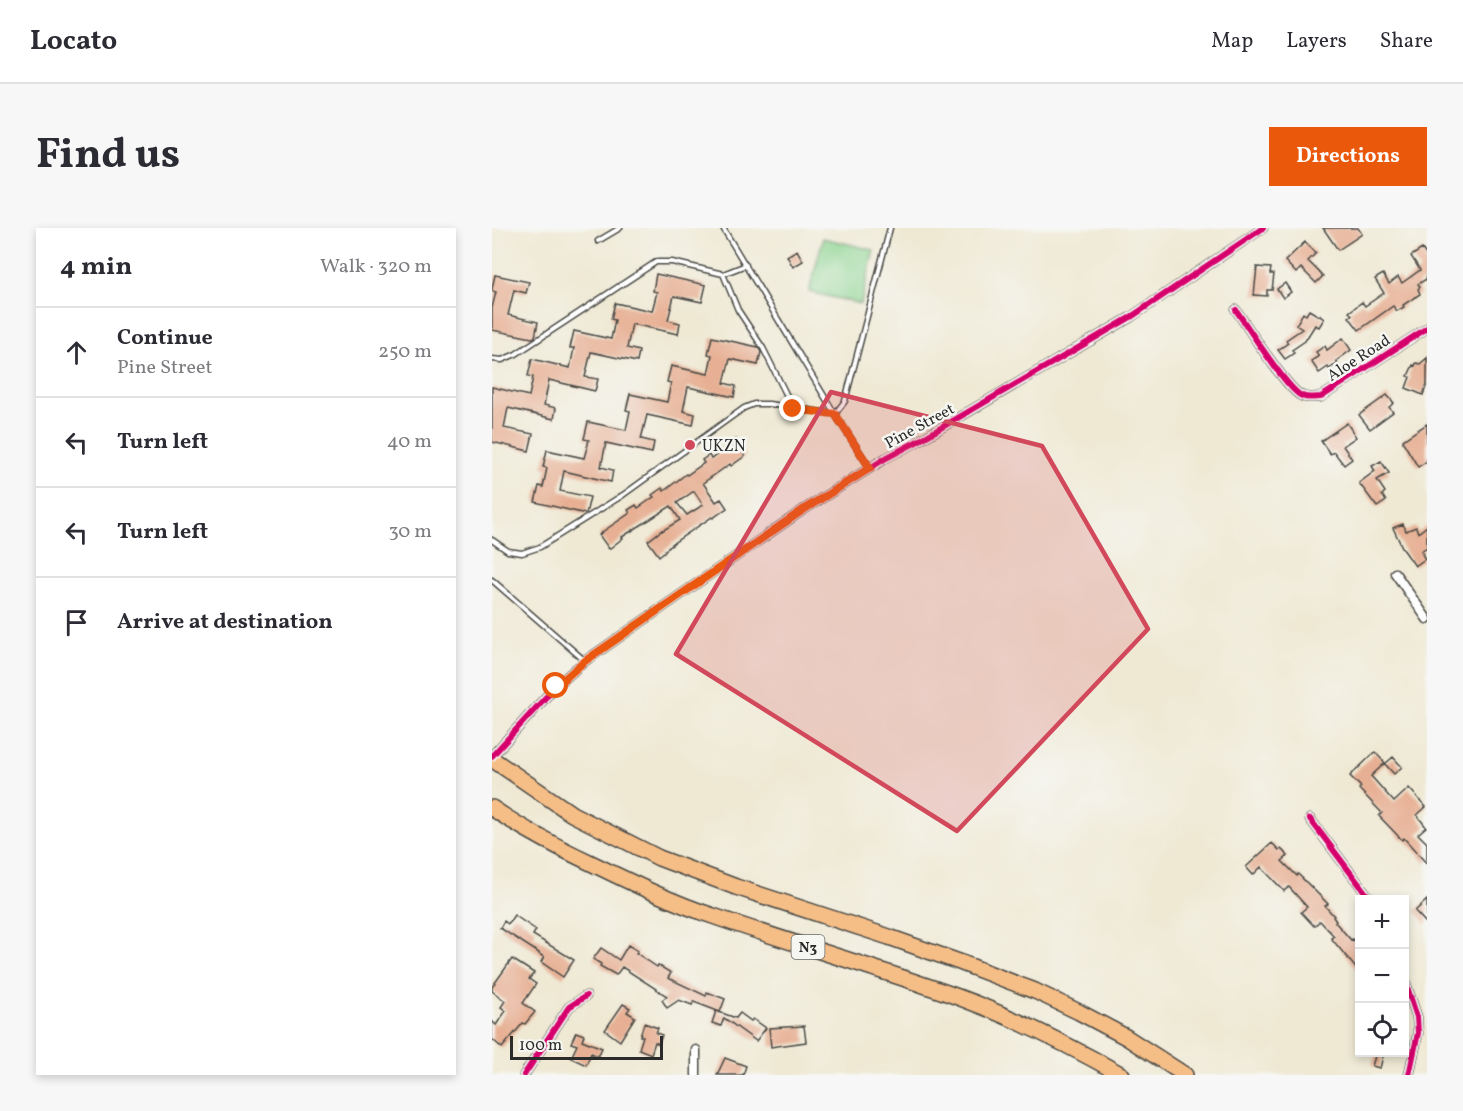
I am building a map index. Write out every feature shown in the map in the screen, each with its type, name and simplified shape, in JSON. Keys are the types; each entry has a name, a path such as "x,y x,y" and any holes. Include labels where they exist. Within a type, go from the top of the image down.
{"highway":[{"name":"N3","path":"492,757 572,814 659,858 735,887 889,937 1035,991 1126,1037 1185,1075"},
{"name":"N3","path":"492,808 559,848 635,885 714,917 960,998 1075,1048 1122,1075"}],"street":[{"name":"Pine Street","path":"492,757 556,686 585,661 803,510 870,468 1131,317 1263,228"},
{"name":"Aloe Road","path":"1236,310 1287,383 1303,397 1311,398 1321,397 1427,328"},
{"path":"1395,573 1427,619"},
{"path":"1310,819 1367,895"},
{"path":"1409,992 1418,1017 1418,1033 1409,1075"},
{"path":"524,1075 569,1008 586,996"},
{"path":"696,1050 696,1075"}],"lane":[{"path":"598,241 620,228"},
{"path":"723,228 870,468"},
{"path":"835,414 844,401 890,228"},
{"path":"492,359 502,360 516,354 656,262 672,262 723,274 746,265"},
{"path":"723,274 738,310 763,348 793,409"},
{"path":"492,540 508,552 522,554 540,548 622,495 744,408 769,405 835,414"},
{"path":"492,580 585,661"}],"highlighted area":[{"path":"831,392 1042,446 1148,629 957,831 676,654"}],"green space":[{"path":"823,238 874,250 861,304 809,292"}],"building":[{"path":"1323,228 1358,228 1362,234 1338,250"},
{"path":"1305,242 1316,253 1308,261 1323,276 1316,283 1301,268 1296,273 1285,261"},
{"path":"1422,249 1427,256 1427,281 1426,279 1418,284 1420,294 1397,311 1393,306 1359,330 1349,317 1352,315 1349,312 1362,302 1365,306 1384,293 1375,279 1383,274 1389,284 1398,277 1402,283 1420,270 1411,256"},
{"path":"797,250 803,261 793,267 787,256"},
{"path":"1257,267 1271,268 1270,274 1274,274 1272,290 1267,290 1267,296 1254,295"},
{"path":"656,274 706,285 702,302 674,296 668,320 680,323 678,334 632,324 627,348 639,351 637,362 591,352 585,377 598,379 595,391 549,380 544,405 556,408 554,419 508,408 504,428 533,434 529,451 492,442 492,387 529,396 533,377 528,376 532,359 570,368 574,348 570,348 574,331 611,339 615,320 611,319 615,303 652,311 657,292 653,291"},
{"path":"495,275 529,282 526,293 514,290 508,315 538,322 535,337 492,330 492,308 496,292 492,289"},
{"path":"1285,283 1291,292 1283,298 1277,289"},
{"path":"1309,310 1324,319 1319,327 1315,325 1305,341 1292,350 1294,353 1285,359 1278,350 1288,343 1286,340 1302,329 1296,325 1303,313 1306,315"},
{"path":"712,337 758,347 761,352 758,365 730,359 724,383 736,386 734,397 688,387 683,411 695,414 693,425 647,415 641,439 654,442 652,453 606,443 601,467 613,470 611,482 564,471 560,491 590,497 586,514 535,502 539,486 543,487 547,468 543,467 547,450 584,458 589,440 584,439 588,422 626,430 630,411 626,410 630,394 667,402 671,383 667,382 671,366 708,374 712,355 708,354"},
{"path":"1343,338 1351,350 1336,361 1338,363 1319,373 1311,361 1319,356 1316,352 1325,346 1327,350"},
{"path":"1427,358 1427,384 1423,395 1406,388 1413,365 1420,364"},
{"path":"1387,395 1394,403 1389,407 1393,412 1370,429 1359,415"},
{"path":"1347,423 1356,437 1343,446 1352,459 1344,465 1334,452 1330,454 1321,441"},
{"path":"1427,424 1427,461 1418,467 1403,440"},
{"path":"736,439 745,456 703,483 716,502 721,499 727,508 672,544 659,556 648,541 680,520 671,506 622,537 609,549 599,535 630,513 628,510 636,505 638,508 662,488 664,491 704,463 702,460 709,455 711,459 726,448 725,446","holes":["694,491 703,505 687,515 677,503"]},
{"path":"1381,461 1389,473 1377,480 1385,492 1382,495 1386,501 1377,507 1359,483 1375,471 1372,466"},
{"path":"1403,524 1406,531 1416,527 1418,533 1427,526 1427,547 1421,551 1425,559 1415,566 1403,549 1393,528"},
{"path":"1375,752 1385,763 1371,776 1394,802 1409,788 1426,807 1417,815 1426,827 1418,834 1427,843 1427,864 1404,838 1402,840 1379,816 1382,813 1350,776"},
{"path":"1393,757 1402,767 1394,774 1385,764"},
{"path":"1272,843 1279,850 1281,849 1288,856 1282,861 1328,904 1325,906 1334,916 1335,922 1355,942 1355,967 1331,938 1334,936 1320,921 1314,926 1301,912 1307,907 1289,887 1284,891 1261,867 1253,875 1246,867"},
{"path":"1427,900 1427,924 1415,911"},
{"path":"514,915 536,930 533,935 574,960 563,977 541,962 544,957 539,953 500,928 504,921 508,924"},
{"path":"628,945 657,967 658,965 671,973 668,978 706,996 707,992 725,999 720,1012 694,1002 692,1005 679,1000 667,1008 662,1000 667,996 622,967 616,975 593,959 601,948 619,960"},
{"path":"512,959 534,973 529,979 536,984 523,1003 535,1012 502,1048 492,1039 492,1021 496,1025 506,1011 501,1007 505,1001 492,991 492,987"},
{"path":"623,1004 630,1008 627,1012 635,1017 620,1041 605,1030"},
{"path":"716,1011 736,1018 740,1013 766,1028 756,1041 724,1018 721,1026 712,1023"},
{"path":"644,1023 658,1028 656,1033 662,1035 659,1044 655,1042 651,1054 639,1049"},
{"path":"804,1026 806,1042 771,1047 769,1028"},
{"path":"576,1032 584,1035 582,1040 602,1048 598,1056 591,1053 586,1065 571,1058 577,1045 571,1043"},
{"path":"1375,1057 1383,1057 1380,1068 1372,1066"},
{"path":"725,1058 746,1066 743,1075 717,1075"}],"cycle path":[{"path":"492,756 556,686 585,661 803,510 886,458 1131,317 1263,228"},
{"path":"1236,310 1287,383 1296,392 1307,397 1321,397 1427,328"},
{"path":"1310,819 1367,895"},
{"path":"1409,993 1417,1017 1418,1033 1409,1075"},
{"path":"524,1075 569,1007 586,996"}],"place":[{"name":"UKZN","path":"690,445"}],"route":[{"path":"556,686 585,661 803,510 870,468 835,414 793,409"}]}
